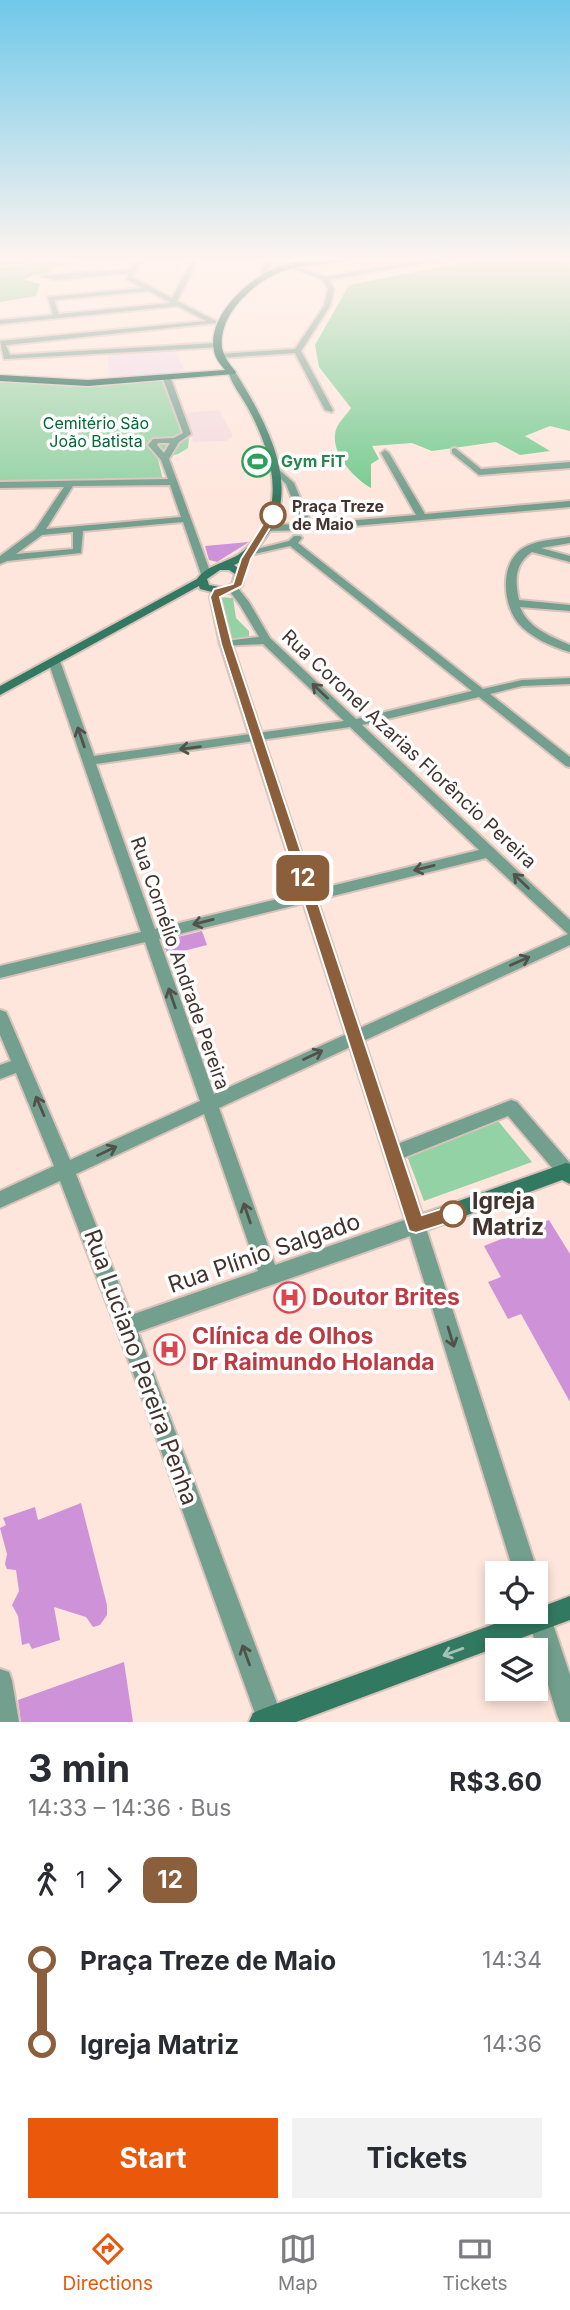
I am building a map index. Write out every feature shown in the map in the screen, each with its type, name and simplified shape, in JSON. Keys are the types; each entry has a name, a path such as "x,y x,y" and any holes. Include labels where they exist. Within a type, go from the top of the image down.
{"main road":[{"path":"0,378 69,383 167,379 231,372 220,356 217,338"}],"street":[{"path":"54,338 1,343 8,357 217,345"},
{"path":"297,351 305,338"},
{"path":"220,356 297,351"},
{"path":"297,351 329,410"},
{"path":"0,691 178,593 208,584 233,589 237,586 250,552 267,528 274,512 277,482 269,440 231,372"},
{"path":"167,379 187,434 176,440 156,441 152,445 166,459 208,584 215,597 226,644 416,1225 522,1561"},
{"path":"166,459 176,440"},
{"path":"455,451 479,472 570,465"},
{"path":"385,453 422,517"},
{"path":"276,470 290,483 308,527"},
{"path":"0,487 175,482"},
{"path":"277,482 290,483"},
{"path":"2,559 38,532 70,484"},
{"path":"267,528 308,527 570,504"},
{"path":"38,532 188,519"},
{"path":"208,584 223,566 250,552 292,543 308,527"},
{"path":"2,559 78,551 78,528"},
{"path":"570,540 537,544 529,548 512,569 510,579 514,603 523,621 570,649"},
{"path":"292,543 570,763"},
{"path":"529,548 570,559"},
{"path":"223,566 231,567 240,573"},
{"name":"Rua Coronel Azarias Florêncio Pereira","path":"233,589 266,640 570,929"},
{"path":"514,603 570,608"},
{"path":"226,644 266,640"},
{"name":"Rua Cornélio Andrade Pereira","path":"54,661 270,1277"},
{"path":"89,761 258,739 354,723 522,684 570,681"},
{"path":"0,972 490,852"},
{"path":"0,1200 570,939"},
{"name":"Rua Luciano Pereira Penha","path":"0,1016 66,1169 128,1326 267,1721"},
{"path":"0,1072 21,1064"},
{"path":"393,1154 511,1107 568,1174 416,1225"},
{"name":"Rua Plínio Salgado","path":"128,1326 416,1225"},
{"path":"548,1611 570,1608"},
{"path":"267,1721 510,1624"},
{"path":"541,1624 570,1715"},
{"path":"0,1681 6,1722"}],"shaded area":[{"path":"174,350 187,374 110,379 108,354"},
{"path":"219,410 233,436 226,441 193,442 186,413"}],"green space":[{"path":"319,338 570,338 570,431 550,426 525,436 550,451 520,455 496,442 432,451 412,443 372,446 379,459 371,464 371,488 350,470 339,454 335,436 337,427 351,408 319,367 315,345"},
{"name":"Cemitério São João Batista","path":"0,380 66,386 162,381 185,436 189,437 188,448 178,454 158,459 163,480 0,481"},
{"path":"218,597 233,598 236,618 249,631 249,637 231,639"},
{"path":"498,1121 532,1162 424,1201 407,1156"}],"building":[{"path":"249,542 217,562 209,560 205,546"},
{"path":"202,931 207,945 168,955 162,941"},
{"path":"549,1220 570,1254 570,1402 521,1314 508,1319 488,1282 501,1277 484,1246"},
{"path":"81,1503 107,1605 107,1615 100,1625 93,1627 86,1617 54,1607 60,1640 32,1649 29,1643 22,1645 18,1616 12,1605 19,1591 16,1570 7,1569 5,1564 7,1554 0,1528 6,1525 3,1518 35,1507 38,1520"},
{"path":"124,1662 133,1722 21,1722 18,1700"}],"bus line":[{"name":"12","path":"273,515 249,553 237,586 218,591 215,597 226,644 416,1225 453,1214"}],"place":[{"name":"Gym FiT","path":"258,461"},
{"name":"Praça Treze de Maio","path":"273,515"},
{"name":"Igreja Matriz","path":"453,1214"},
{"name":"Doutor Brites","path":"289,1297"},
{"name":"Clínica de Olhos Dr Raimundo Holanda","path":"169,1349"}]}
